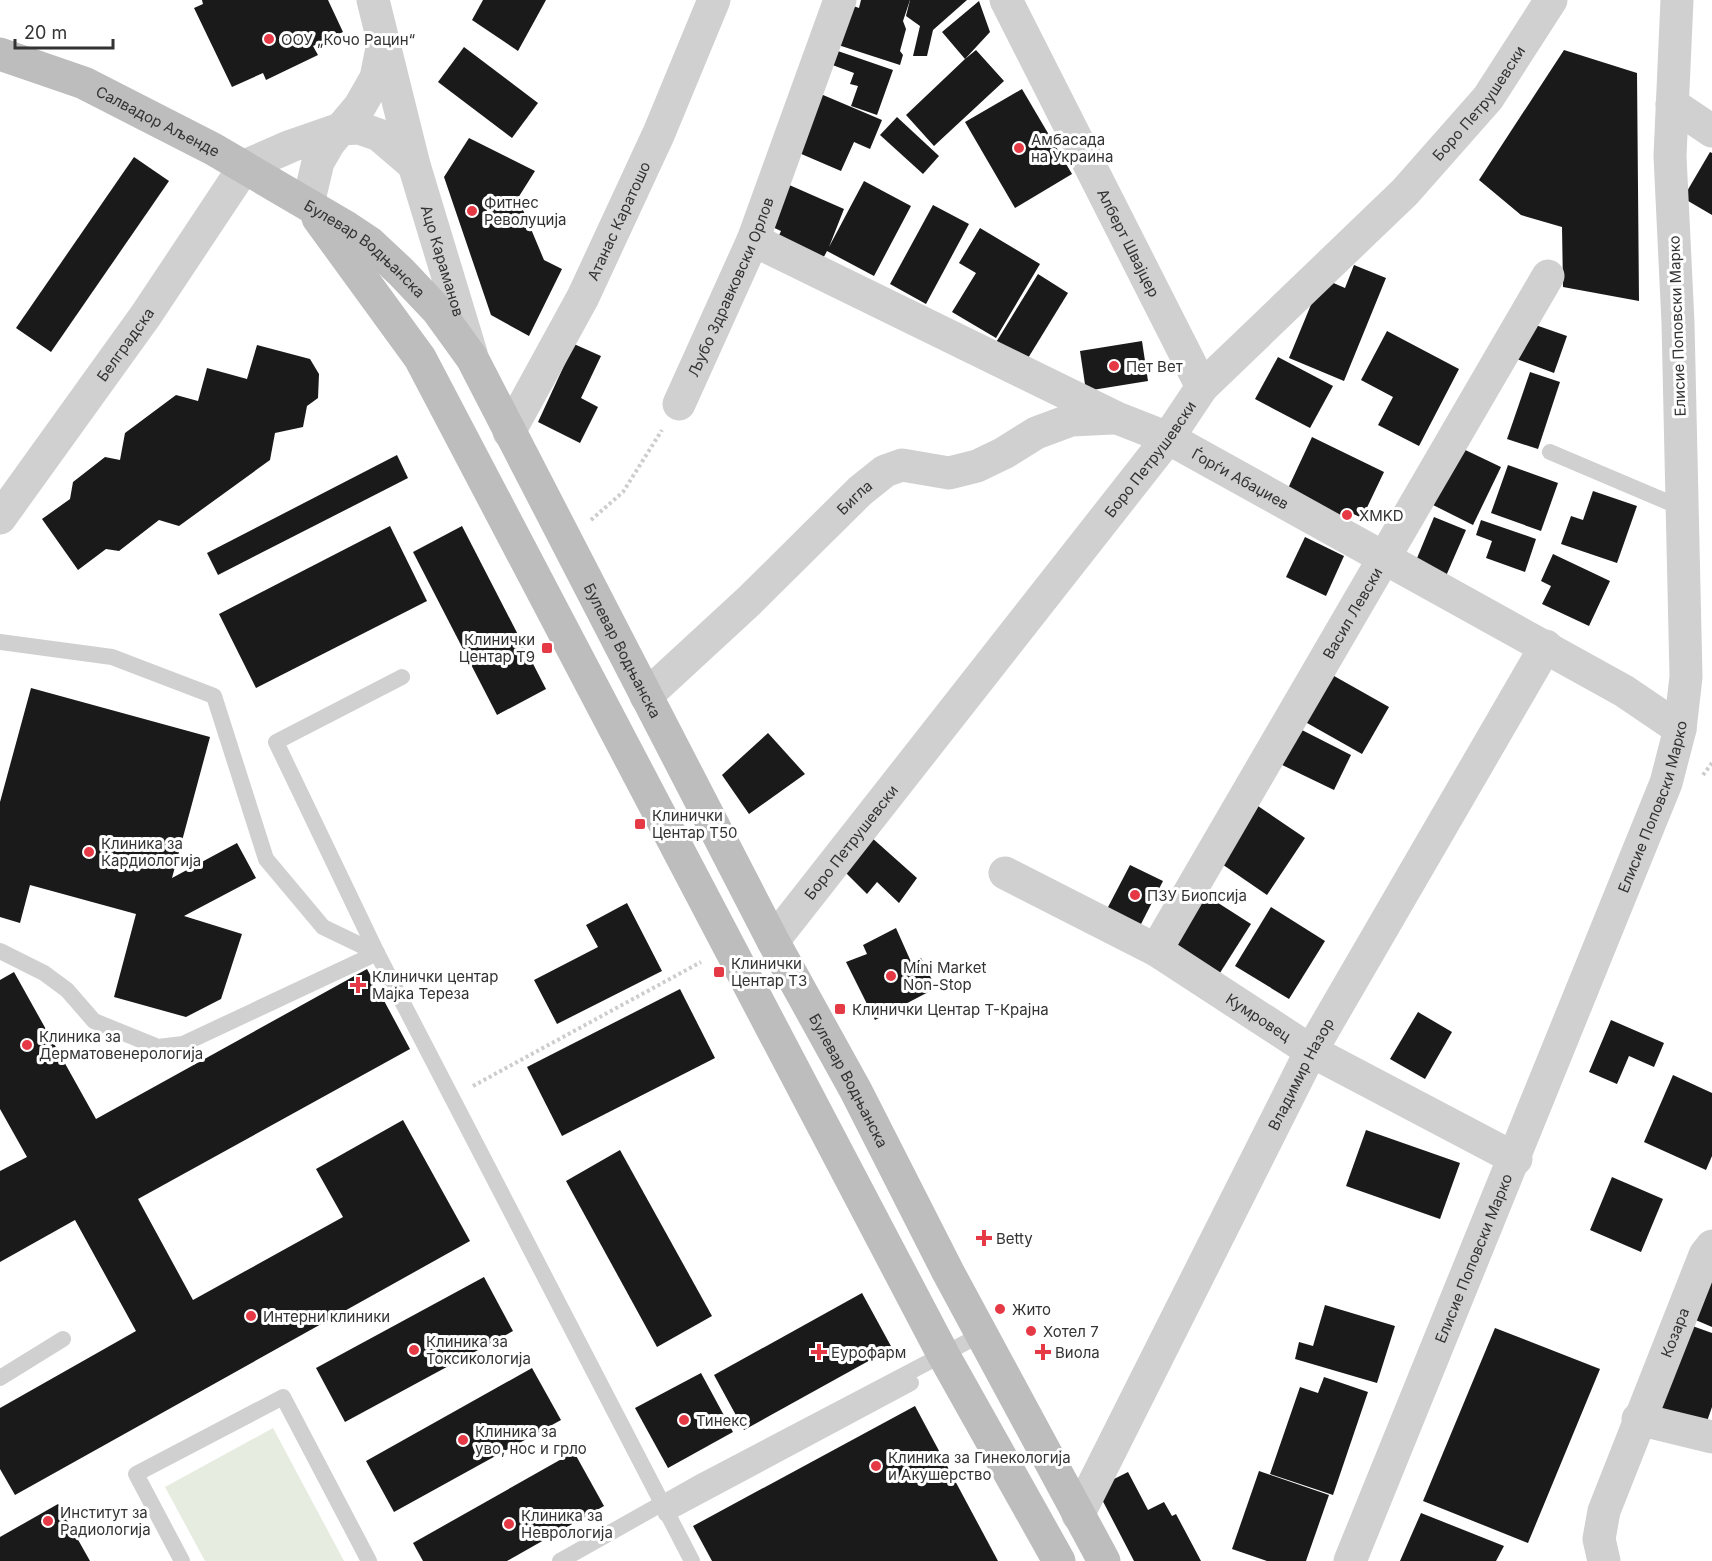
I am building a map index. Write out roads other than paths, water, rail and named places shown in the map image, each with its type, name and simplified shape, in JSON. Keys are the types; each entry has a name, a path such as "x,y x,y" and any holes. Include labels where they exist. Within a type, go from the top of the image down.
{"street":[{"name":"Ацо Караманов","path":"373,0 414,165 472,358"},
{"name":"Атанас Каратошо","path":"509,432 583,297 659,134 714,0"},
{"name":"Љубо Здравковски Орлов","path":"679,404 753,240 840,0"},
{"name":"Алберт Швајцер","path":"1006,0 1202,387"},
{"name":"Боро Петрушевски","path":"773,941 1168,438 1202,387 1405,192 1488,98 1551,0"},
{"name":"Елисие Поповски Марко","path":"1350,1561 1666,783 1680,729 1686,677 1670,156 1677,0"},
{"name":"Ацо Караманов","path":"308,204 318,162 340,129 360,106 376,78 383,42"},
{"name":"Салвадор Аљенде","path":"0,54 84,83 245,166 308,204"},
{"path":"1672,104 1712,130"},
{"name":"Ацо Караманов","path":"245,166 291,146 340,129 359,128 379,135 414,165"},
{"name":"Белградска","path":"0,518 146,315 245,166"},
{"name":"Булевар Водњанска","path":"308,204 370,243 401,272 438,312 472,358 773,941 856,1091 982,1334 1104,1561"},
{"name":"Булевар Водњанска","path":"308,204 420,358 944,1356 1059,1561"},
{"name":"Ѓорѓи Абаџиев","path":"753,240 1117,418 1168,438 1382,558 1546,646 1624,691 1680,729"},
{"name":"Васил Левски","path":"1156,950 1548,276"},
{"name":"Бигла","path":"646,696 749,601 860,491 885,471 902,465 949,473 977,466 1004,453 1036,433 1071,420 1117,418"},
{"name":"Владимир Назор","path":"1078,1515 1311,1051 1546,646"},
{"name":"Кумровец","path":"1005,873 1156,950 1311,1051 1515,1159"},
{"name":"Козара","path":"1604,1561 1599,1539 1604,1511 1638,1419 1705,1256 1712,1246"},
{"path":"1638,1419 1712,1437"}],"lane":[{"path":"1550,452 1682,508"},
{"path":"0,642 112,657 214,696 267,859 323,927 377,953"},
{"path":"402,677 276,742 377,953 663,1509 692,1561"},
{"path":"0,951 44,973 67,990 94,1021 158,1047 183,1044 377,953"},
{"path":"560,1561 663,1509 894,1379 944,1356 982,1334"},
{"path":"0,1378 63,1339"},
{"path":"182,1561 136,1474 283,1397 369,1561"},
{"path":"581,1561 663,1509"}],"place":[{"name":"ООУ „Кочо Рацин“","path":"269,39"},
{"name":"Амбасада на Украина","path":"1019,148"},
{"name":"Фитнес Револуција","path":"472,211"},
{"name":"Пет Вет","path":"1114,366"},
{"name":"XMKD","path":"1347,515"},
{"name":"Клинички Центар Т9","path":"547,648"},
{"name":"Клинички Центар Т50","path":"640,824"},
{"name":"Клиника за Кардиологија","path":"89,852"},
{"name":"ПЗУ Биопсија","path":"1135,895"},
{"name":"Клинички Центар Т3","path":"719,972"},
{"name":"Mini Market Non-Stop","path":"891,976"},
{"name":"Клинички центар Мајка Тереза","path":"358,985"},
{"name":"Клинички Центар Т-Крајна","path":"840,1009"},
{"name":"Клиника за Дерматовенерологија","path":"27,1045"},
{"name":"Betty","path":"984,1238"},
{"name":"Жито","path":"1000,1309"},
{"name":"Интерни клиники","path":"251,1316"},
{"name":"Хотел 7","path":"1031,1331"},
{"name":"Клиника за Токсикологија","path":"414,1350"},
{"name":"Еурофарм","path":"819,1352"},
{"name":"Виола","path":"1043,1352"},
{"name":"Тинекс","path":"684,1420"},
{"name":"Клиника за уво, нос и грло","path":"463,1440"},
{"name":"Клиника за Гинекологија и Акушерство","path":"876,1466"},
{"name":"Институт за Радиологија","path":"48,1521"},
{"name":"Клиника за Неврологија","path":"509,1524"}]}
